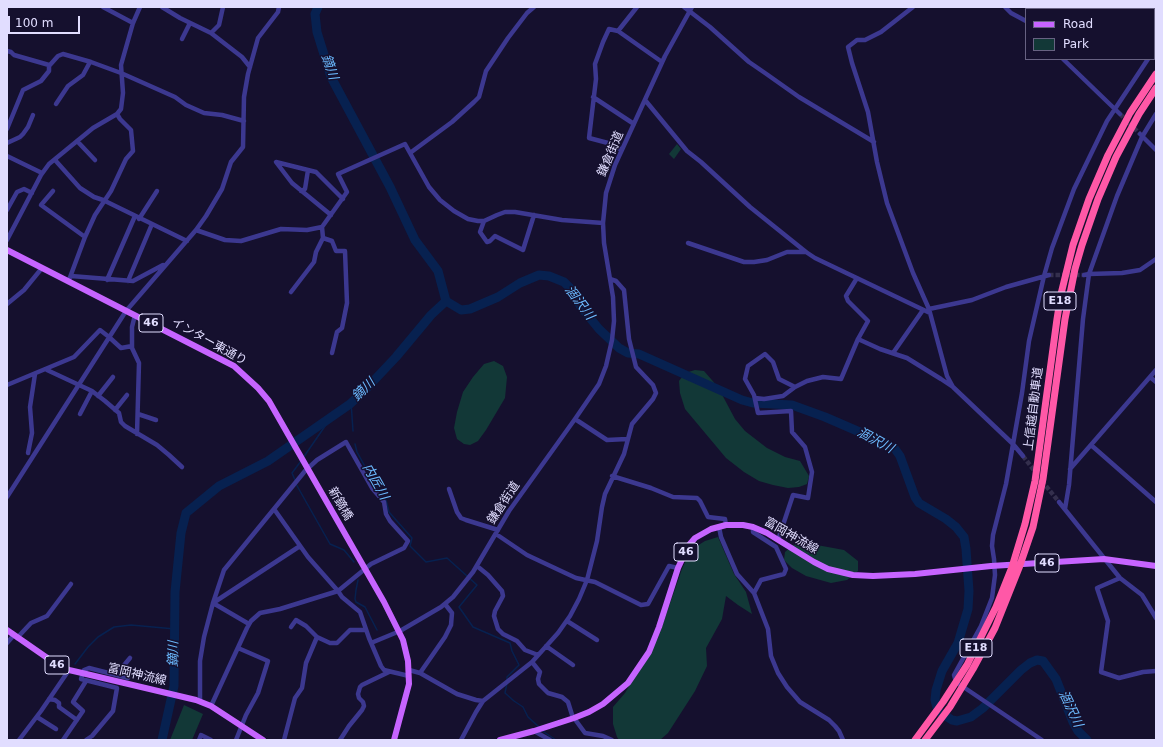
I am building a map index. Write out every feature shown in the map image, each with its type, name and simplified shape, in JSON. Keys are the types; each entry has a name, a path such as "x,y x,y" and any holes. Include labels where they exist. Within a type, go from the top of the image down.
{"highway":[{"name":"上信越自動車道","path":"924,740 962,688 984,649 1004,608 1023,547 1036,473 1061,294 1073,245 1089,199 1108,155 1130,114 1156,74"},
{"name":"上信越自動車道","path":"915,740 956,684 978,645 1034,521 1043,480 1065,319 1075,269 1098,199 1114,162 1139,114 1156,88"}],"main road":[{"name":"インター東通り","path":"7,250 42,268 68,278 126,311 234,366 258,388 279,416"},
{"name":"新鏑橋","path":"279,416 400,631"},
{"name":"富岡神流線","path":"500,740 522,737 574,718 603,704 628,683 643,663 649,652 659,627 678,568 689,545 696,538 711,528 726,525 743,525 753,527 828,569 853,575 873,576 915,574 992,566 1104,559 1156,566"},
{"name":"富岡神流線","path":"7,630 56,664 69,670 198,701 211,706 263,740"},
{"name":"46","path":"394,740 405,701 409,673 406,648 400,631"}],"street":[{"path":"103,7 133,23"},
{"path":"7,240 42,173 49,164 93,128 117,114 121,109 123,101 121,65 133,23 140,7"},
{"path":"162,7 180,18 211,33 242,57 250,67"},
{"path":"211,33 219,25 223,7"},
{"path":"7,497 126,311 196,230 222,189 231,162 243,147 244,97 258,38 278,12 279,7"},
{"path":"410,153 452,122 479,97 486,71 508,38 534,7"},
{"path":"618,31 637,7"},
{"path":"684,7 691,9 749,62 765,74 799,98 874,142"},
{"path":"913,7 881,32 865,40 857,40 848,47 868,112 877,162 887,203 913,273 930,311 947,376 953,387"},
{"path":"1005,7 1010,13 1025,20"},
{"name":"鎌倉街道","path":"371,643 400,631 445,604 453,597 477,566 509,510 599,384 606,366 612,340 614,321 610,279 604,243 603,223 608,187 611,175 662,62 691,9"},
{"path":"182,39 190,23"},
{"path":"622,150 608,143 589,138 596,79 596,64 603,42 610,30 618,31 662,62"},
{"path":"7,50 14,55 49,66"},
{"path":"7,129 22,90 42,81 49,71 49,66 58,56 63,54 121,73 175,97 186,105 204,113 222,115 244,121"},
{"path":"1063,60 1120,114"},
{"path":"1042,740 956,682 954,677 988,612 994,589 992,535 1006,484 1022,393 1029,341 1047,275 1052,248 1074,189 1107,121 1147,60"},
{"path":"56,104 68,86 84,75 90,62"},
{"path":"593,97 634,124"},
{"path":"645,100 687,151 750,207 806,252 923,310 930,311 972,300 1006,287 1047,275"},
{"path":"117,114 120,120 131,130 133,151 124,163 105,201 95,215 68,278 133,281 167,263"},
{"path":"1065,509 1070,469 1083,319 1089,274 1141,135 1156,114"},
{"path":"7,143 23,134 28,128 33,115"},
{"path":"1141,135 1156,150"},
{"path":"77,141 95,160"},
{"path":"196,230 226,240 241,241 281,229 307,230 322,227 348,192 338,174 404,144 429,187 440,200 454,211 468,219 484,221 505,212 514,212 562,220 603,223"},
{"path":"7,156 42,173"},
{"path":"55,160 80,188 94,197 187,241"},
{"path":"331,215 292,183 276,162 316,172 343,199"},
{"path":"301,191 305,189 308,170"},
{"path":"7,210 17,192 24,189 32,193"},
{"path":"53,191 41,205 85,237"},
{"path":"107,280 137,217 157,191"},
{"path":"484,221 480,232 487,242 490,242 495,236 523,250 534,215"},
{"path":"128,281 152,224"},
{"path":"291,292 314,262 316,252 323,238 322,227"},
{"path":"323,238 332,241 336,251 345,252 348,303 342,328 337,332 332,353"},
{"path":"688,243 744,262 767,260 777,254 787,252 806,252"},
{"path":"1084,275 1122,273 1140,270 1155,262"},
{"path":"7,304 24,290 42,268"},
{"path":"755,398 764,399 783,396 795,387 807,381 823,377 841,379 858,339 868,321 848,301 846,296 857,278"},
{"path":"461,740 476,712 484,701 532,662 566,621 579,599 587,580 597,542 602,507 612,476 624,454 632,424 653,400 656,393 653,385 636,368 629,339 624,290 616,281 610,279"},
{"path":"893,353 923,310"},
{"path":"135,315 132,327 132,346 139,363 137,434"},
{"path":"7,384 46,370 74,357 100,330 121,348 132,346"},
{"path":"858,339 880,349 907,358 927,369 953,387 1013,444 1023,456"},
{"path":"778,540 793,495 808,498 812,472 805,447 792,432 792,411 758,413 755,398 744,379 748,366 765,354 772,362 780,379 795,387"},
{"path":"46,370 79,385 98,396 119,413 121,422 137,434 157,445 182,468"},
{"path":"1070,469 1156,370"},
{"path":"28,453 32,433 30,407 35,374"},
{"path":"98,396 113,377"},
{"path":"1150,377 1156,382"},
{"path":"80,414 92,392"},
{"path":"115,410 127,395"},
{"path":"138,414 156,420"},
{"path":"575,419 607,440 627,439"},
{"path":"198,701 200,661 204,637 212,603 224,570 305,471 317,460 346,442 372,488 384,502 386,514 390,521 408,540 404,548 371,564 338,591 280,609 260,613 249,624 211,706"},
{"path":"1091,445 1156,502"},
{"path":"612,476 651,488 673,497 697,498 708,517 725,519 726,525"},
{"path":"449,489 457,512 461,518 497,532 523,554 576,578 594,582 641,605 648,604 669,566 678,568"},
{"path":"1059,502 1120,578 1142,595 1156,618"},
{"path":"274,509 308,557 342,597 360,612 381,666 388,672"},
{"path":"719,527 721,536 738,574 754,593 768,629 771,656 778,673 787,687 800,702 835,726 843,740"},
{"path":"753,527 753,532 776,548 786,569 784,574 761,580 754,593"},
{"path":"212,603 300,546"},
{"path":"477,566 488,575 502,591 503,596 494,611 498,630 517,641 525,650 538,655"},
{"path":"1120,578 1098,588 1108,621 1101,672 1119,678 1143,672 1156,671"},
{"path":"7,643 31,623 47,616 71,584"},
{"path":"212,603 249,624"},
{"path":"420,673 445,637 451,625 452,613 445,604"},
{"path":"291,627 296,620 306,626 318,637 330,643 337,643 350,630 366,630"},
{"path":"566,621 597,640"},
{"path":"284,740 295,698 302,688 306,663 318,637"},
{"path":"546,646 573,665"},
{"path":"236,740 258,693 268,661 238,648"},
{"path":"115,674 130,658"},
{"path":"532,662 540,672 538,680 539,684 548,693 562,697 568,702 574,718 585,733 603,736 612,740"},
{"path":"86,740 92,736 113,711 117,688 81,679 84,670 89,668 128,678"},
{"path":"19,740 24,738 69,670"},
{"path":"340,740 364,706 364,702 359,698 358,694 360,687 388,672 420,673 456,694 484,701"},
{"path":"63,740 83,711 73,702 86,681"},
{"path":"49,699 55,700 59,703 60,707 78,720"},
{"path":"37,717 56,729"},
{"path":"534,732 550,740"},
{"path":"199,740 201,735 211,740"}],"green space":[{"path":"677,144 681,149 674,159 669,154"},
{"path":"494,361 503,366 507,377 505,398 478,441 470,445 464,444 457,439 454,428 463,392 484,364"},
{"path":"695,370 704,371 718,387 735,419 745,431 767,448 785,457 800,461 809,476 807,484 799,487 788,488 759,481 726,458 685,409 680,393 679,381 685,373"},
{"path":"718,537 734,574 746,592 752,614 726,596 722,619 706,648 707,666 695,691 668,733 660,740 619,740 613,724 613,707 625,693 658,638 687,558 697,546 705,541"},
{"path":"806,543 844,550 858,561 858,571 847,580 831,583 806,576 792,568 784,560 785,552 793,545"},
{"path":"184,705 203,714 192,740 170,740"}],"waterway":[{"name":"鏑川","path":"318,7 315,14 317,32 331,77 390,187 415,240 438,271 446,301"},
{"name":"涸沢川","path":"446,301 461,310 470,309 498,297 520,283 539,275 549,276 564,282 570,288 581,307 599,329 619,348 628,353 639,354 742,400 753,403 792,405 825,417 885,443 895,449 900,456 915,497 919,503 946,519 956,527 964,537 966,549 969,591 968,609 958,643 942,671 936,690 935,700 938,711 952,720 957,721 971,717 983,708 1021,670 1037,660 1043,661 1056,679 1078,731 1087,740"},
{"name":"鏑川","path":"162,740 174,686 175,592 181,533 186,513 219,486 268,461 350,404 396,357 431,315 446,301"},
{"name":"内匠川","path":"351,402 353,431"},
{"path":"303,458 332,416"},
{"name":"内匠川","path":"355,444 357,452 378,490 385,496 389,512 412,538 410,546 426,562 447,558 477,585 459,607 473,627 510,643 519,665 507,677 507,680"},
{"path":"295,480 292,473 301,461"},
{"path":"296,484 330,544 344,550 354,562"},
{"path":"358,580 355,599 356,602 365,607 377,630"},
{"path":"75,664 98,637 114,627 131,625 175,629"},
{"name":"内匠川","path":"507,683 505,693 523,707 528,717 539,727"},
{"name":"内匠川","path":"541,730 556,740"}],"tunnel":[{"path":"1120,114 1140,134"},
{"path":"1049,275 1084,275"},
{"path":"1023,456 1036,473"},
{"path":"1042,481 1059,502"}]}
